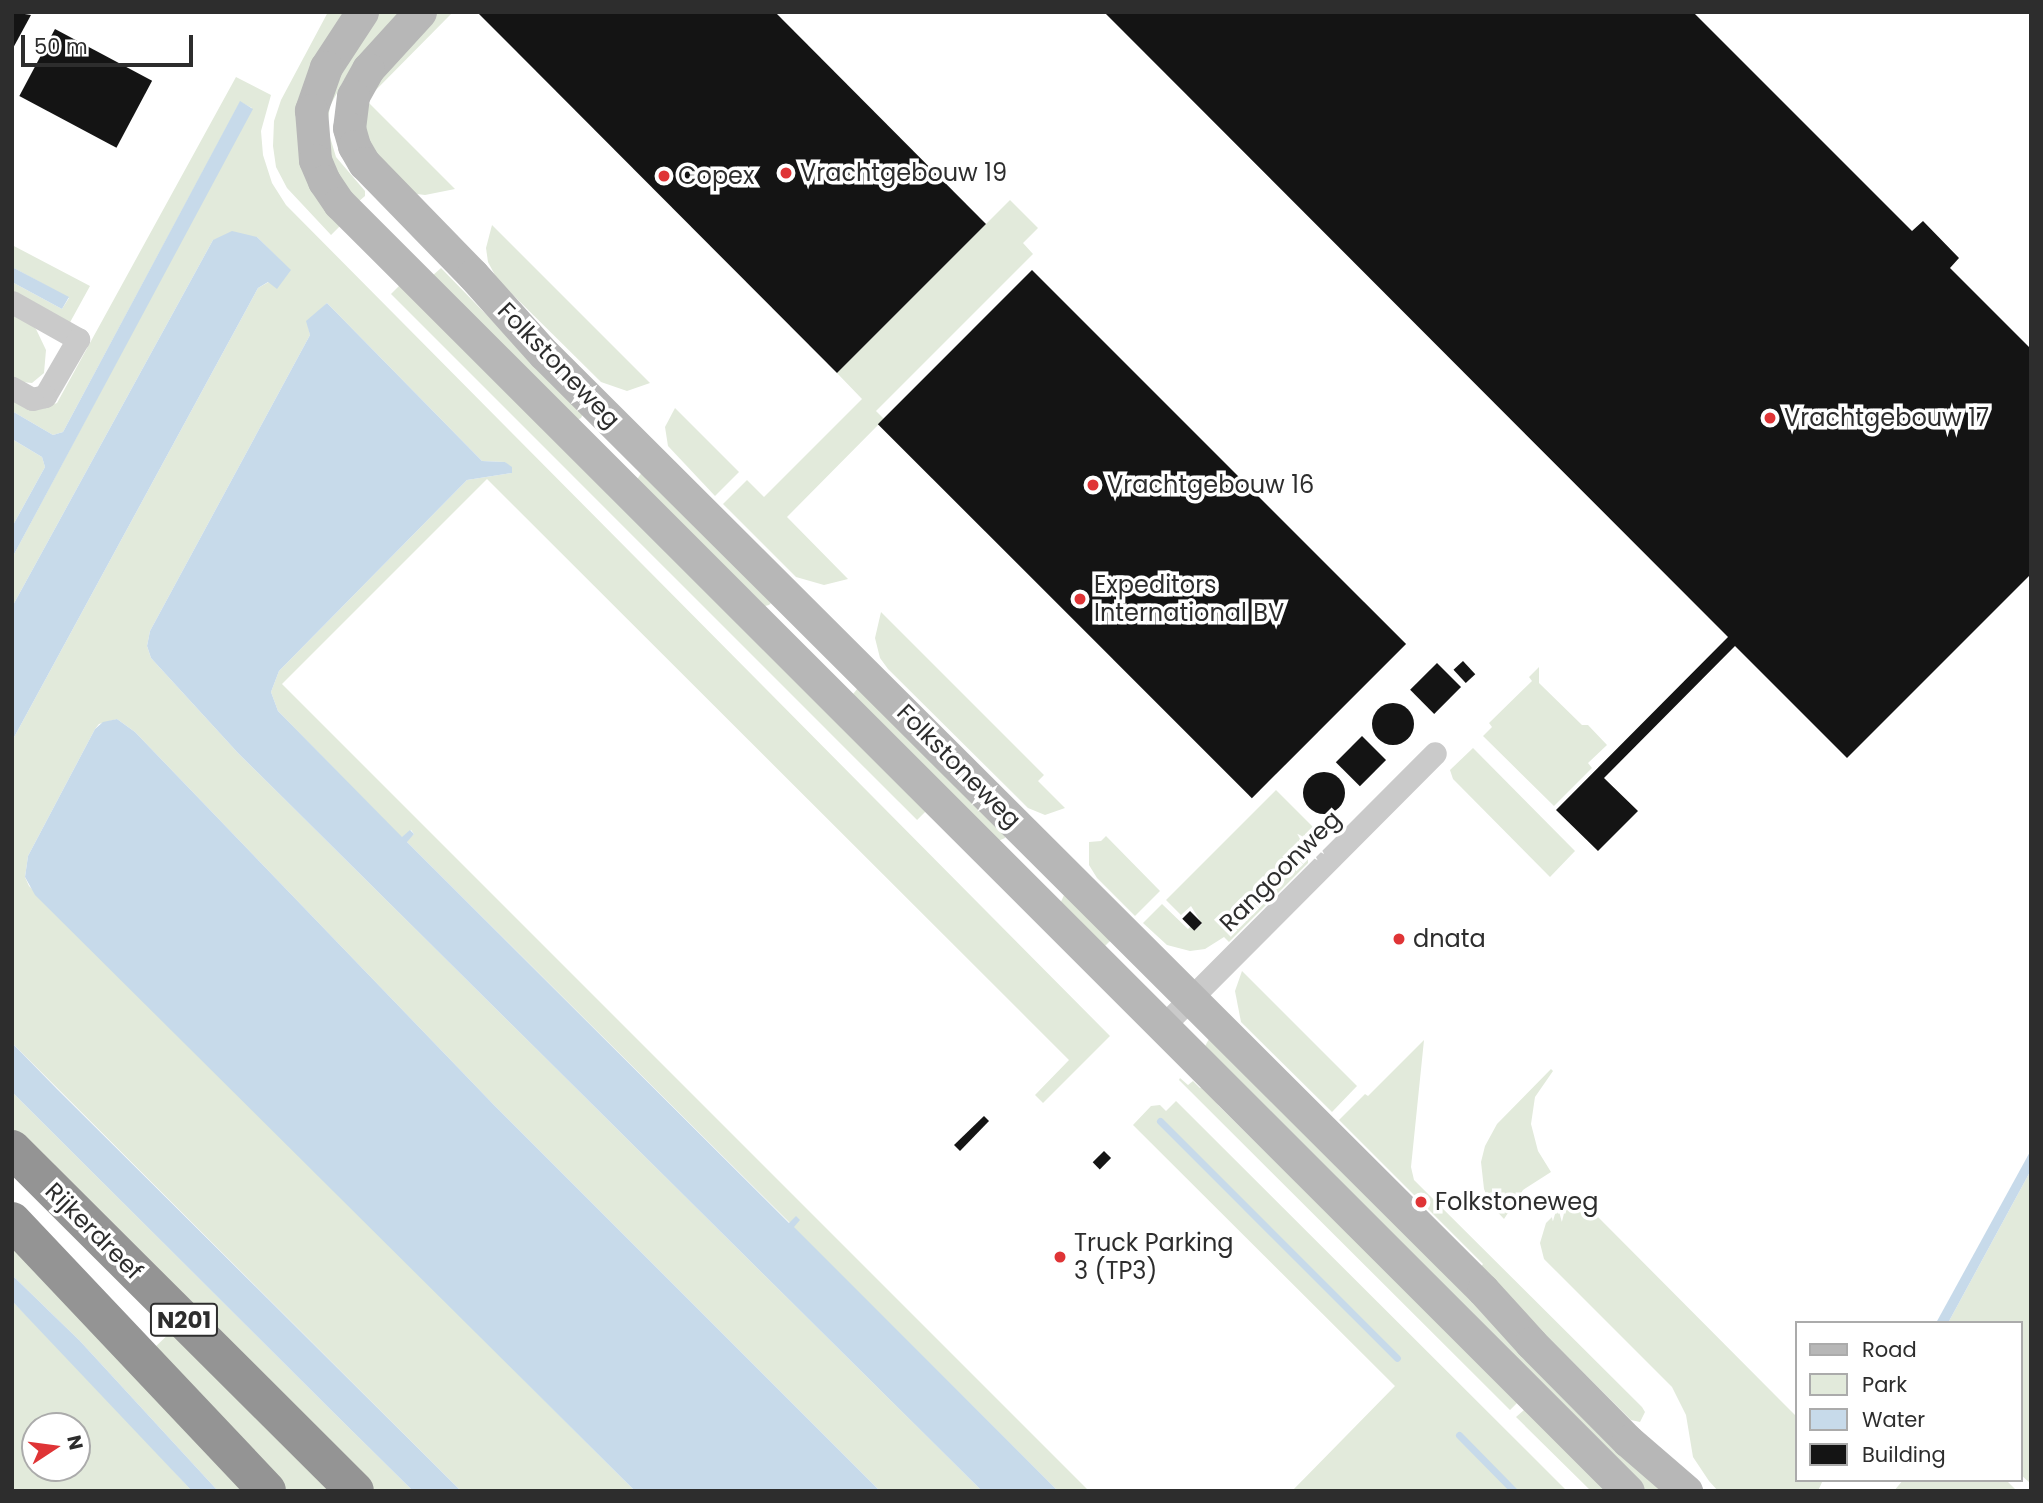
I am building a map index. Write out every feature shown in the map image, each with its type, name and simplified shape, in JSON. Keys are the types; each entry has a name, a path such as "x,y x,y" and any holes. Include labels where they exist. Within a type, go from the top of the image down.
{"highway":[{"name":"Rijkerdreef","path":"12,1149 355,1491"},
{"name":"Rijkerdreef","path":"12,1221 267,1491"}],"street":[{"name":"Folkstoneweg","path":"362,12 326,67 311,110 315,160 324,181 339,203 1628,1491"},
{"name":"Folkstoneweg","path":"420,12 368,69 353,96 349,128 354,146 364,163 467,268 544,354 1483,1290 1628,1441 1686,1491"},
{"path":"12,302 78,339 45,396 34,400 12,388"},
{"name":"Rangoonweg","path":"1163,1026 1435,753"}],"green space":[{"path":"328,12 354,12 314,75 343,223 331,235 287,188 276,167 273,146 274,121 281,100"},
{"path":"370,12 401,12 344,80 330,106 327,127 336,157 365,191 365,196 358,202 325,159 329,73"},
{"path":"430,12 453,12 366,100 455,189 425,195 417,194 370,160 362,101"},
{"path":"236,77 271,95 261,131 263,155 272,183 286,205 1110,1036 1043,1103 1035,1095 1069,1060 487,479 282,684 1089,1491 1058,1491 793,1227 799,1220 796,1217 790,1223 406,841 414,834 411,830 402,838 278,711 271,692 279,671 467,480 512,473 505,462 482,461 327,303 308,325 310,335 150,631 147,646 151,658 238,753 982,1491 880,1491 493,1104 135,732 117,719 99,724 95,729 28,856 25,877 29,886 635,1491 461,1491 12,1043 12,741 258,288 290,270 257,237 213,240 12,607 12,558 252,108 240,102 63,432 53,435 12,411 12,394 41,409 57,403"},
{"path":"1010,200 1038,228 1023,243 1033,254 876,411 884,419 787,517 848,579 824,585 796,577 723,504 747,480 764,497 862,399 837,373"},
{"path":"492,225 650,383 627,391 601,382 497,279 488,262 486,248"},
{"path":"12,245 90,286 68,326 12,296 12,282 62,309 69,298 12,267"},
{"path":"441,268 583,414 581,418 577,420 432,276"},
{"path":"403,282 929,808 917,820 391,294"},
{"path":"12,310 36,329 46,350 44,373 32,383 12,381"},
{"path":"675,408 739,472 715,496 668,446 665,427"},
{"path":"12,439 42,457 45,467 12,527"},
{"path":"642,472 771,603 769,605 765,606 636,481"},
{"path":"881,612 1044,775 1038,781 1065,808 1045,815 1028,808 888,669 880,658 875,638"},
{"path":"1539,667 1539,683 1607,745 1588,763 1592,768 1554,806 1483,736 1492,727 1489,723 1532,681 1529,677"},
{"path":"858,688 1006,836 1005,838 998,841 853,694"},
{"path":"1473,748 1575,851 1550,877 1453,779 1450,770"},
{"path":"1276,790 1319,833 1308,844 1308,863 1229,942 1224,937 1205,949 1190,951 1167,945 1143,923 1162,904 1188,929 1191,926 1195,930 1202,924 1191,906 1181,915 1166,900"},
{"path":"1106,836 1160,891 1135,916 1097,878 1089,865 1089,842 1101,841"},
{"path":"1064,895 1115,936 1102,949 1060,904"},
{"path":"1242,971 1357,1086 1332,1112 1241,1022 1235,991"},
{"path":"1209,1039 1670,1491 1646,1491 1209,1055 1204,1048"},
{"path":"1424,1040 1411,1167 1414,1180 1642,1407 1645,1412 1640,1422 1631,1420 1479,1269 1483,1264 1339,1120 1365,1094 1368,1096"},
{"path":"1551,1069 1553,1071 1535,1097 1531,1124 1538,1151 1551,1172 1523,1190 1504,1219 1490,1204 1484,1189 1481,1162 1485,1146 1497,1124"},
{"path":"1180,1078 1188,1085 1193,1081 1200,1088 1203,1086 1219,1106 1609,1491 1591,1491 1516,1417 1524,1410 1517,1403 1510,1410 1179,1080"},
{"path":"12,1092 413,1491 374,1491 12,1132"},
{"path":"1176,1101 1567,1491 1292,1491 1395,1386 1133,1125 1151,1106 1160,1105 1166,1111"},
{"path":"2031,1170 2031,1484 2022,1476 2022,1321 1949,1321"},
{"path":"1572,1208 1597,1216 1794,1414 1794,1482 1822,1482 1818,1491 1718,1491 1693,1457 1686,1415 1672,1387 1544,1259 1540,1243 1546,1223 1556,1213"},
{"path":"12,1241 250,1491 218,1491 80,1341 12,1275"},
{"path":"12,1301 87,1377 192,1491 12,1491"},
{"path":"175,1328 337,1491 284,1491 153,1349"},
{"path":"1901,1482 2008,1482 2017,1491 1894,1491"}],"water":[{"path":"240,101 253,109 12,558 12,527 45,467 42,457 12,439 12,411 53,435 63,432"},
{"path":"232,231 257,237 291,270 277,289 268,282 258,288 12,741 12,607 213,240"},
{"path":"12,267 69,297 62,309 12,282"},
{"path":"327,303 482,461 505,462 512,467 512,473 467,480 279,671 271,692 278,711 402,837 410,830 414,834 407,842 789,1223 796,1216 800,1220 794,1227 1058,1491 982,1491 238,753 151,658 147,646 150,631 310,335 306,321"},
{"path":"117,719 135,732 493,1104 880,1491 635,1491 35,895 25,877 28,856 95,729 103,722"},
{"path":"12,1043 461,1491 413,1491 12,1092"},
{"path":"2031,1150 2031,1170 1949,1321 1937,1321"},
{"path":"12,1275 80,1341 218,1491 192,1491 12,1301"}],"building":[{"path":"12,12 31,15 12,50"},
{"name":"Vrachtgebouw 19","path":"477,12 775,12 986,224 837,373"},
{"name":"Vrachtgebouw 17","path":"1104,12 1693,12 1912,231 1923,221 1959,258 1950,268 2031,349 2031,574 1847,758 1735,646 1604,778 1638,811 1598,851 1556,810 1728,637"},
{"path":"55,29 152,81 116,148 19,96"},
{"name":"Vrachtgebouw 16","path":"1032,270 1406,644 1252,798 878,424"},
{"path":"1463,661 1475,674 1466,683 1453,670"},
{"path":"1437,663 1461,687 1434,714 1410,690"},
{"path":"1393,703 1408,709 1414,724 1408,739 1393,745 1378,739 1372,724 1378,709"},
{"path":"1362,736 1386,760 1360,786 1336,762"},
{"path":"1324,772 1339,778 1345,793 1339,808 1324,814 1309,808 1303,793 1309,778"},
{"path":"1190,911 1202,923 1194,931 1182,919"},
{"path":"984,1116 989,1121 960,1151 954,1145"},
{"path":"1104,1151 1111,1158 1100,1169 1093,1162"}],"waterway":[{"path":"1160,1121 1397,1358"},
{"path":"1459,1435 1514,1491"}],"place":[{"name":"Vrachtgebouw 19","path":"786,173"},
{"name":"Copex","path":"664,176"},
{"name":"Vrachtgebouw 17","path":"1770,418"},
{"name":"Vrachtgebouw 16","path":"1093,485"},
{"name":"Expeditors International BV","path":"1080,599"},
{"name":"dnata","path":"1399,939"},
{"name":"Folkstoneweg","path":"1421,1202"},
{"name":"Truck Parking 3 (TP3)","path":"1060,1257"}]}
